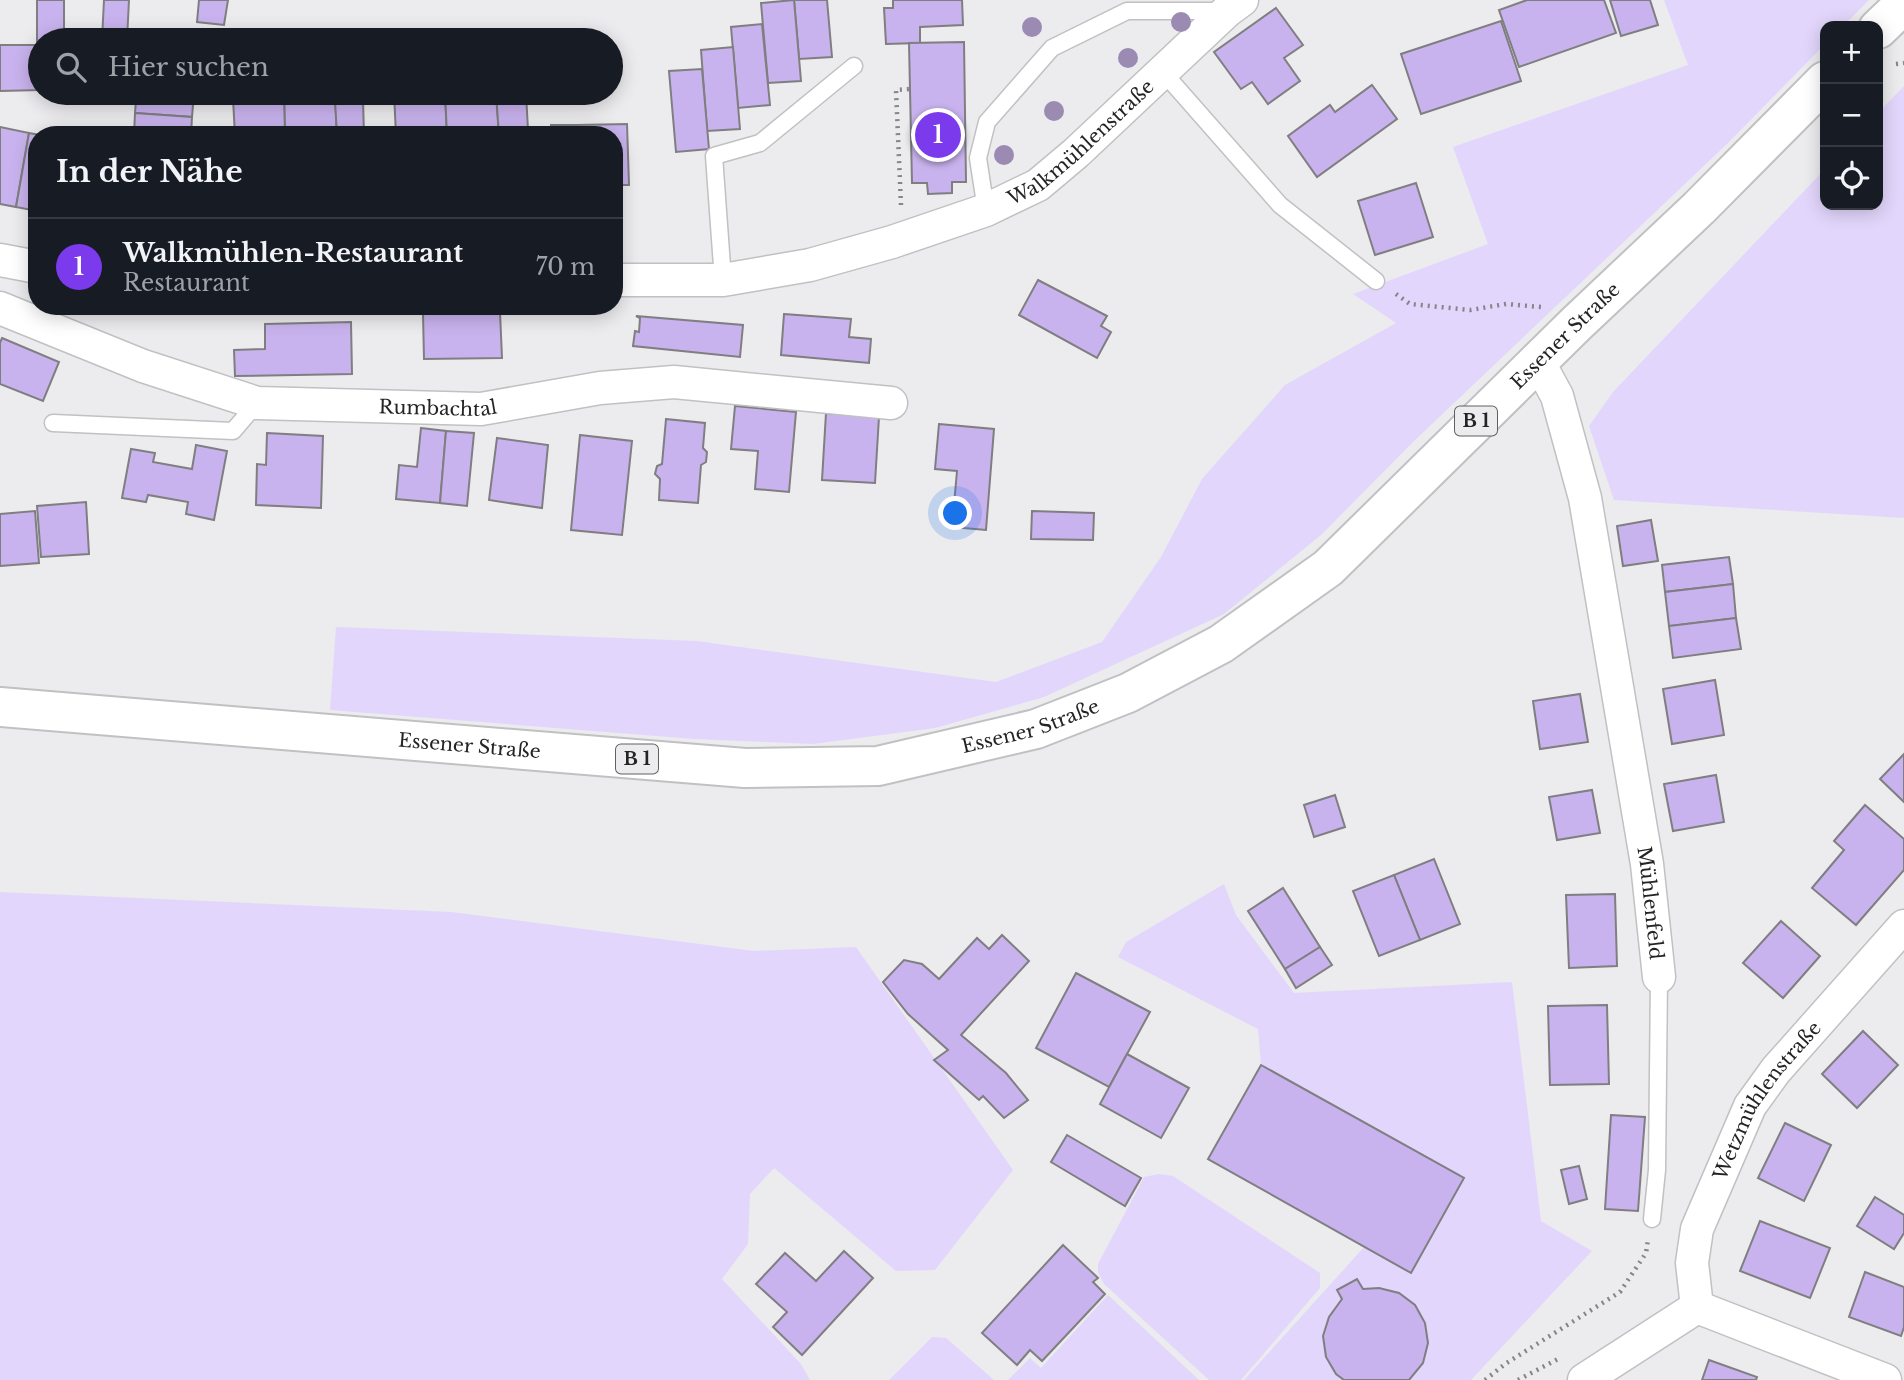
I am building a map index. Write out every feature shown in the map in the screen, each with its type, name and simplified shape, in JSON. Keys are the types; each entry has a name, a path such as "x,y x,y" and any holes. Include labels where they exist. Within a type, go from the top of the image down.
{"main road":[{"path":"1883,24 1904,4"},
{"name":"Essener Straße","path":"0,707 745,768 878,766 1036,729 1128,693 1221,644 1328,568 1576,324 1699,208 1822,84"}],"street":[{"name":"Walkmühlenstraße","path":"898,240 986,210 1038,184 1076,153 1234,5"},
{"path":"623,280 723,279 810,265 898,240"},
{"path":"0,260 28,265"},
{"name":"Rumbachtal","path":"0,308 143,366 257,403 481,410 600,388 674,382 891,403"},
{"name":"Mühlenfeld","path":"1538,361 1557,396 1586,498 1647,864 1659,976"},
{"name":"Wetzmühlenstraße","path":"1697,1307 1692,1264 1698,1229 1750,1106 1776,1070 1904,926"},
{"path":"1584,1380 1697,1307 1885,1380"}],"lane":[{"path":"986,210 978,158 987,122 1052,48 1127,11 1234,5"},
{"path":"723,279 714,156 760,143 854,66"},
{"path":"1163,72 1280,205 1376,281"},
{"path":"53,423 233,431 257,403"},
{"name":"Mühlenfeld","path":"1652,1219 1657,1170 1659,976"}],"path":[{"path":"1896,64 1904,64"},
{"path":"898,240 896,90 910,89"},
{"path":"1376,281 1410,304 1470,310 1506,304 1546,308 1576,324"},
{"path":"1485,1380 1505,1364 1620,1292 1646,1253 1652,1219"}],"shaded area":[{"path":"1664,0 1869,0 1848,21 1820,21 1820,49 1728,143 1414,441 1321,535 1224,614 1044,697 935,728 813,744 694,739 330,710 336,627 697,641 996,682 1102,642 1161,557 1202,479 1285,385 1396,323 1353,294 1488,244 1453,147 1688,65"},
{"path":"1904,86 1904,518 1614,500 1589,426 1613,392 1820,174 1820,210 1883,210 1883,108"},
{"path":"1224,884 1236,915 1294,993 1512,982 1541,1221 1592,1251 1471,1380 1244,1380 1365,1246 1411,1272 1464,1178 1261,1065 1258,1029 1118,957 1126,942"},
{"path":"0,892 451,912 754,951 856,947 1013,1170 935,1270 896,1271 774,1168 750,1194 748,1244 722,1279 801,1364 810,1380 0,1380"},
{"path":"1159,1174 1173,1176 1320,1273 1320,1288 1241,1380 1209,1380 1104,1284 1098,1272 1098,1264 1144,1177"},
{"path":"1108,1295 1199,1380 1008,1380 1030,1358 1041,1368"},
{"path":"932,1337 946,1338 994,1380 889,1380"}],"building":[{"path":"37,0 64,0 64,28 37,28"},
{"path":"104,0 129,0 128,28 103,28"},
{"path":"199,0 228,0 224,25 197,22"},
{"path":"794,0 827,0 832,57 799,59"},
{"path":"794,0 801,81 768,83 761,3"},
{"path":"893,0 962,0 963,25 920,27 920,43 886,44 884,8 893,8"},
{"path":"1527,0 1604,0 1616,33 1519,67 1499,10"},
{"path":"1610,0 1650,0 1658,25 1621,36"},
{"path":"1276,8 1303,45 1284,58 1300,81 1268,104 1252,82 1241,89 1214,52"},
{"path":"1501,21 1521,81 1421,114 1401,54"},
{"path":"762,24 770,105 738,108 731,27"},
{"path":"964,42 966,182 952,182 952,193 928,194 927,183 912,183 909,43"},
{"path":"0,45 28,45 28,90 0,91"},
{"path":"733,47 740,129 707,131 701,50"},
{"path":"702,69 709,149 676,152 669,71"},
{"path":"1372,85 1397,119 1317,177 1288,136 1330,105 1335,112"},
{"path":"136,105 193,105 192,117 135,113"},
{"path":"233,105 284,105 285,126 234,126"},
{"path":"284,105 336,105 337,126 285,126"},
{"path":"335,105 363,105 364,126 336,126"},
{"path":"395,105 446,105 447,126 396,126"},
{"path":"446,105 497,105 498,126 447,126"},
{"path":"497,105 527,105 528,126 498,126"},
{"path":"135,113 192,117 192,126 134,126"},
{"path":"627,124 629,185 623,185 623,126 577,125"},
{"path":"0,127 28,133 28,139 16,207 0,204"},
{"path":"28,139 28,209 16,207"},
{"path":"1416,183 1433,237 1375,255 1358,201"},
{"path":"1038,280 1107,316 1101,326 1111,332 1097,358 1019,315"},
{"path":"784,314 851,319 849,337 871,339 869,363 781,355"},
{"path":"423,315 500,315 502,358 424,359"},
{"path":"636,316 743,325 740,357 633,346 635,331 639,332 640,318"},
{"path":"351,322 352,374 235,376 234,350 265,349 265,324"},
{"path":"2,338 59,362 43,401 0,384"},
{"path":"735,406 796,412 789,492 755,489 758,451 731,449"},
{"path":"826,413 879,417 875,483 822,480"},
{"path":"666,419 705,423 703,448 707,452 706,462 701,465 698,503 659,500 660,479 655,474 657,466 662,464"},
{"path":"939,424 994,429 986,530 952,527 957,471 935,469"},
{"path":"421,428 446,431 440,503 396,499 399,465 417,467"},
{"path":"446,431 474,433 467,506 440,503"},
{"path":"267,433 323,436 321,508 256,505 257,464 266,465"},
{"path":"580,435 632,441 622,535 571,530"},
{"path":"497,438 548,445 542,508 489,500"},
{"path":"196,445 227,451 214,520 186,514 188,502 148,495 146,502 122,498 131,449 155,453 153,462 192,469"},
{"path":"86,502 89,554 41,557 37,506"},
{"path":"35,511 39,563 0,566 0,514"},
{"path":"1032,511 1094,513 1093,540 1031,539"},
{"path":"1651,520 1658,561 1623,566 1617,526"},
{"path":"1729,557 1733,584 1665,592 1662,565"},
{"path":"1733,584 1736,618 1669,626 1665,592"},
{"path":"1736,618 1741,649 1673,658 1669,626"},
{"path":"1715,680 1724,735 1672,744 1663,689"},
{"path":"1580,694 1588,742 1540,749 1533,701"},
{"path":"1904,754 1904,802 1880,779"},
{"path":"1716,775 1724,822 1673,831 1664,784"},
{"path":"1592,790 1600,833 1557,840 1549,797"},
{"path":"1335,795 1345,827 1314,837 1304,805"},
{"path":"1865,805 1904,839 1904,870 1856,925 1812,888 1844,850 1834,841"},
{"path":"1434,859 1460,924 1420,940 1394,875"},
{"path":"1394,875 1420,940 1379,956 1353,891"},
{"path":"1283,888 1320,947 1285,969 1248,911"},
{"path":"1615,894 1617,966 1569,968 1566,895"},
{"path":"1781,921 1820,956 1783,998 1743,963"},
{"path":"1002,935 1029,961 961,1035 1006,1073 1028,1100 1004,1118 983,1096 979,1100 934,1060 948,1050 908,1014 883,982 904,960 922,964 939,979 977,938 989,949"},
{"path":"1320,947 1332,965 1296,988 1285,969"},
{"path":"1076,973 1150,1012 1109,1087 1036,1048"},
{"path":"1607,1005 1609,1084 1550,1085 1548,1006"},
{"path":"1863,1031 1898,1065 1857,1108 1822,1074"},
{"path":"1127,1054 1189,1088 1161,1138 1100,1104"},
{"path":"1261,1065 1464,1178 1411,1273 1208,1159"},
{"path":"1611,1115 1645,1117 1638,1211 1605,1209"},
{"path":"1785,1123 1831,1145 1804,1201 1758,1178"},
{"path":"1067,1135 1141,1178 1125,1206 1051,1162"},
{"path":"1579,1166 1587,1199 1569,1204 1561,1170"},
{"path":"1875,1197 1904,1215 1904,1233 1894,1249 1857,1226"},
{"path":"1760,1221 1830,1248 1810,1298 1740,1271"},
{"path":"1063,1245 1098,1278 1093,1282 1105,1294 1042,1361 1030,1350 1017,1365 982,1333"},
{"path":"844,1251 873,1278 802,1355 773,1327 787,1312 756,1284 785,1253 816,1281"},
{"path":"1865,1272 1904,1287 1904,1327 1901,1336 1849,1317"},
{"path":"1357,1279 1363,1289 1379,1288 1399,1293 1415,1305 1425,1323 1428,1343 1423,1363 1409,1380 1344,1380 1336,1374 1326,1357 1323,1336 1329,1317 1342,1299 1337,1290"},
{"path":"1709,1360 1757,1377 1756,1380 1702,1380"}],"place":[{"name":"Walkmühlen-Restaurant","path":"938,135"}]}
